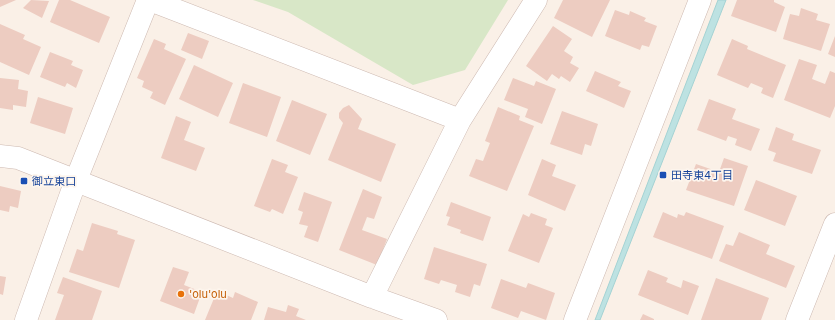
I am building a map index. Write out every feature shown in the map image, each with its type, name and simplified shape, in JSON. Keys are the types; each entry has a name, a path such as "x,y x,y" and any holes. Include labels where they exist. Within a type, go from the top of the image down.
{"street":[{"path":"26,320 76,180 149,0 460,120"},
{"path":"372,297 460,120 536,0"},
{"path":"575,320 700,0"},
{"path":"0,156 18,158 372,297 436,320"},
{"path":"797,320 835,224"}],"green space":[{"path":"253,0 508,0 465,70 413,85 288,12"}],"water":[{"path":"718,0 726,0 600,320 595,320"}],"building":[{"path":"0,0 16,0 0,7"},
{"path":"31,0 49,1 42,18 23,8"},
{"path":"59,0 70,0 110,17 99,43 50,22"},
{"path":"563,0 610,0 592,37 554,18"},
{"path":"737,0 774,0 774,2 785,7 776,32 731,16"},
{"path":"801,8 818,14 816,20 830,24 821,51 783,39 790,14 799,16"},
{"path":"615,10 629,15 630,11 646,18 644,21 657,26 649,47 642,45 640,50 605,36"},
{"path":"0,24 25,35 23,39 41,47 29,75 0,62"},
{"path":"553,26 572,39 564,51 573,57 570,63 579,68 570,82 561,76 559,79 552,74 547,81 526,66"},
{"path":"188,33 209,41 202,59 181,50"},
{"path":"835,36 835,57 828,54"},
{"path":"154,39 166,44 164,49 186,59 165,105 150,98 153,92 142,87 144,81 137,78"},
{"path":"732,39 748,46 747,49 786,65 773,98 761,93 763,88 751,83 748,88 717,75"},
{"path":"50,52 73,61 71,65 83,70 76,88 67,83 65,87 40,77"},
{"path":"799,59 817,65 812,79 825,84 830,71 835,73 835,106 830,118 784,100"},
{"path":"194,65 233,83 218,117 179,99"},
{"path":"595,71 621,82 618,86 631,91 624,108 586,91"},
{"path":"0,78 19,80 18,89 28,91 26,107 13,105 13,110 0,108"},
{"path":"513,78 534,86 536,81 556,89 542,124 525,117 528,109 504,100"},
{"path":"243,83 281,97 267,137 229,123"},
{"path":"38,97 73,108 65,134 30,123"},
{"path":"709,99 736,109 732,119 760,129 751,151 735,145 737,139 728,136 726,141 697,130"},
{"path":"292,100 327,114 310,155 276,141"},
{"path":"349,105 362,119 358,129 396,144 381,182 328,160 343,123 339,118 339,113 343,108"},
{"path":"498,107 520,116 519,120 534,126 507,191 469,176 476,159 483,161 490,143 485,141"},
{"path":"562,111 598,124 591,146 585,144 582,155 550,144"},
{"path":"176,116 191,122 184,140 205,148 196,171 161,158"},
{"path":"776,127 794,134 792,140 821,150 812,174 773,161 776,153 768,150"},
{"path":"724,158 748,166 734,206 686,190 696,164 719,172"},
{"path":"272,159 288,165 285,172 298,177 283,214 272,209 270,212 254,206"},
{"path":"542,159 556,165 552,176 576,185 565,211 528,195"},
{"path":"756,180 797,196 785,226 744,210"},
{"path":"0,186 21,191 18,208 10,206 9,212 0,210"},
{"path":"363,189 382,197 374,219 367,217 362,230 387,239 377,265 339,250"},
{"path":"304,192 332,202 318,242 304,237 308,226 299,224 303,212 298,210"},
{"path":"451,202 491,217 483,241 460,233 461,230 447,225 450,217 446,216"},
{"path":"663,212 677,218 678,214 684,216 686,212 724,226 712,259 653,237"},
{"path":"531,213 547,219 545,225 553,228 539,263 508,251 523,214 529,217"},
{"path":"92,223 118,231 117,234 135,240 119,288 69,272 77,249 83,251"},
{"path":"739,232 770,245 766,254 795,266 786,288 719,261 726,244 733,246"},
{"path":"434,247 487,264 480,286 474,284 470,297 455,292 457,285 441,280 439,284 424,279"},
{"path":"173,267 189,272 184,285 202,292 194,314 160,301"},
{"path":"648,270 668,278 666,282 681,288 683,280 699,286 688,315 638,295"},
{"path":"0,276 6,277 3,295 0,294"},
{"path":"63,277 102,291 92,320 55,320 64,295 57,293"},
{"path":"716,278 769,298 761,320 701,320"},
{"path":"501,279 526,288 528,283 555,293 546,320 521,311 518,318 491,308"},
{"path":"217,291 233,298 235,292 258,302 251,320 205,320"},
{"path":"288,305 299,309 296,316 306,320 264,320 268,307 286,312"},
{"path":"643,314 654,319 654,320 640,320"}],"place":[{"name":"田寺東4丁目","path":"663,175"},
{"name":"御立東口","path":"24,181"},
{"name":"'olu'olu","path":"181,294"}]}
